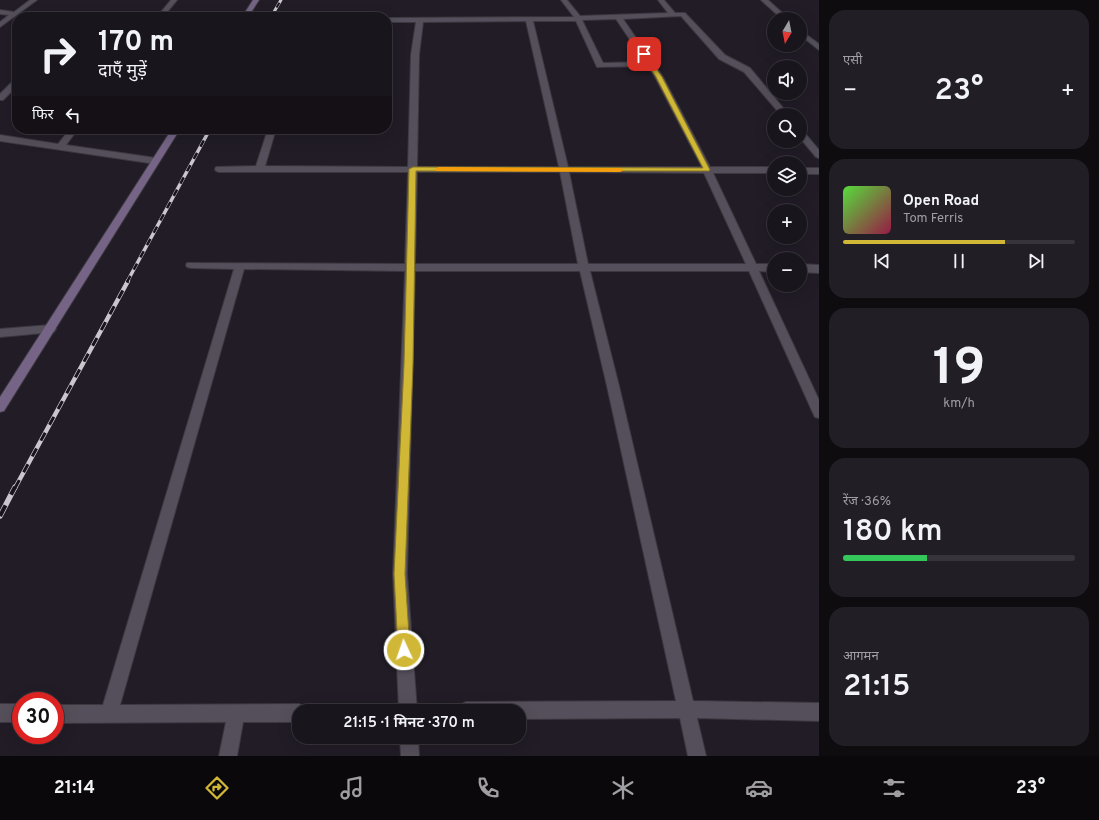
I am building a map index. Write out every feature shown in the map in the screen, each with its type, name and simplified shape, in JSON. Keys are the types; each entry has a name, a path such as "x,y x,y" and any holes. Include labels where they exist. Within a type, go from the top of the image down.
{"street":[{"path":"21,12 34,0"},
{"path":"164,12 174,0"},
{"path":"248,12 256,0"},
{"path":"564,0 578,18 600,65 651,64"},
{"path":"661,0 672,15"},
{"path":"764,0 778,12"},
{"path":"0,12 12,16"},
{"path":"392,20 578,18 683,14 722,57 747,70 779,108"},
{"path":"618,17 659,77 707,170 819,413"},
{"path":"0,25 12,18"},
{"path":"528,19 564,170 584,267 613,386 697,756"},
{"path":"408,704 400,574 408,364 415,54 420,20"},
{"path":"807,38 819,48"},
{"path":"0,98 12,87"},
{"path":"60,147 70,134"},
{"path":"0,407 173,134"},
{"path":"260,169 270,134"},
{"path":"0,138 156,161"},
{"path":"807,141 819,155"},
{"path":"219,169 767,170"},
{"path":"807,171 819,171"},
{"path":"191,265 410,268 767,268"},
{"path":"108,714 240,266"},
{"path":"807,268 819,269"},
{"path":"0,333 50,328"},
{"path":"526,710 687,709 819,712"},
{"path":"0,713 12,713"},
{"path":"64,714 292,713"},
{"path":"228,756 236,714"},
{"path":"409,744 410,756"}],"railway":[{"path":"274,12 281,0"},
{"path":"127,282 207,134"},
{"path":"15,488 128,281"},
{"path":"0,516 15,487"}],"slow traffic":[{"path":"439,169 620,170"}],"route":[{"path":"404,650 400,574 408,364 413,169 707,170 659,77 644,54"}]}
